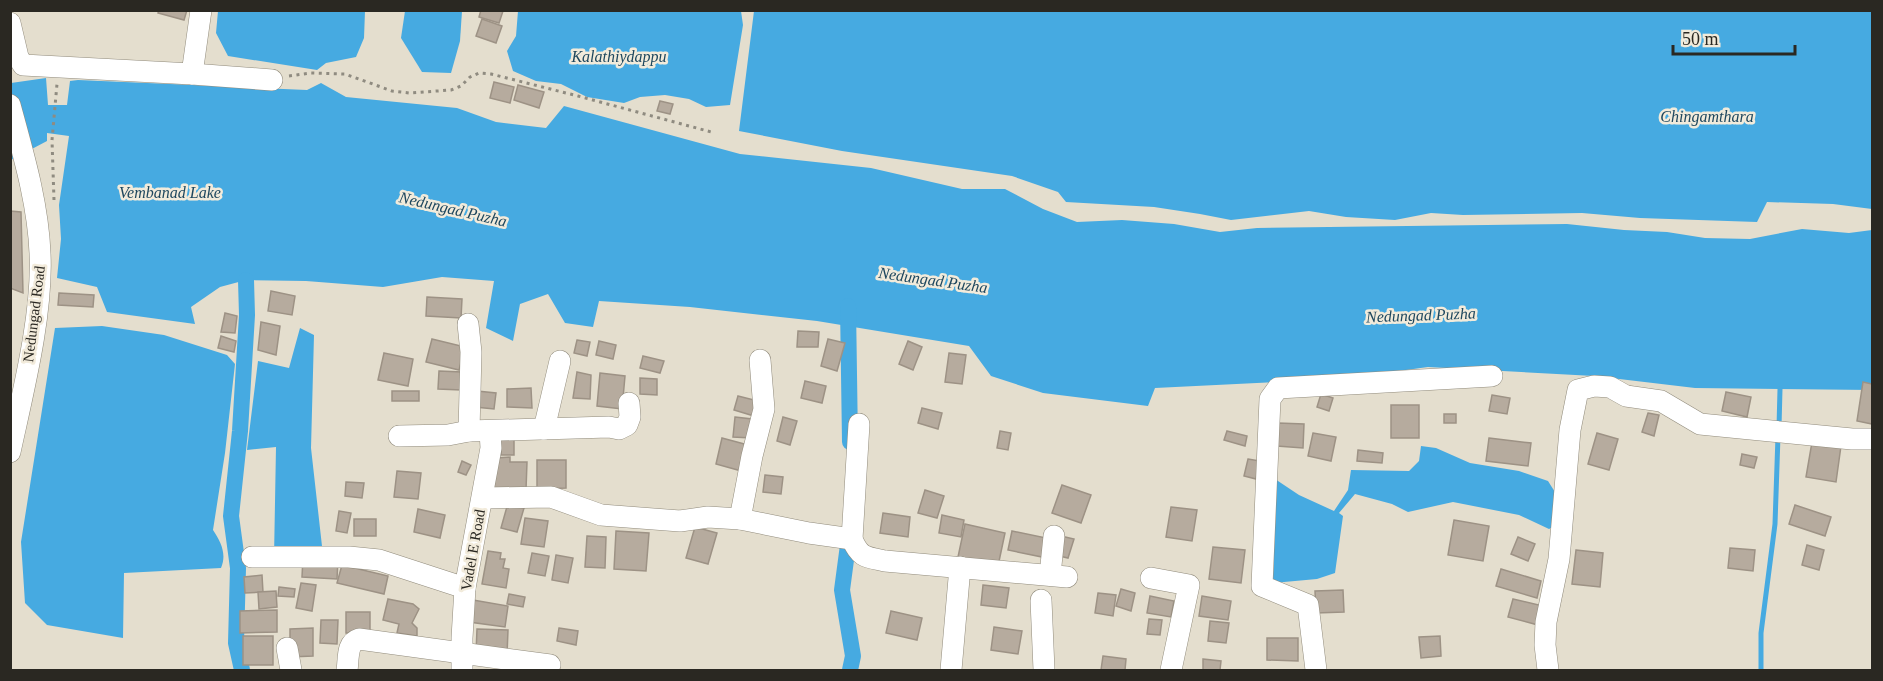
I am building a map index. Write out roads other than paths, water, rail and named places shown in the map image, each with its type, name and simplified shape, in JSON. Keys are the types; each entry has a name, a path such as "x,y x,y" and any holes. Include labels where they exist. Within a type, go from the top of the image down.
{"street":[{"path":"192,74 201,10"},
{"path":"10,23 18,57 23,65 272,80"},
{"name":"Nedungad Road","path":"10,105 36,217 41,281 10,452"},
{"name":"Vadel E Road","path":"462,662 465,588 491,448 480,431 468,324"},
{"path":"740,519 764,409 760,360"},
{"path":"544,429 560,362"},
{"path":"1316,670 1308,605 1262,586 1270,399 1278,388 1492,376"},
{"path":"1548,670 1545,645 1546,622 1559,560 1570,430 1578,390 1594,386 1610,387 1626,396 1661,401 1700,424 1872,439"},
{"path":"399,436 448,435 480,431 609,427 619,429 627,425 630,417 629,403"},
{"path":"859,424 848,538 858,552 864,556 885,561 1059,576 1054,536"},
{"path":"483,498 551,497 601,515 680,521 708,517 740,519 809,533 848,538"},
{"path":"252,556 349,557 379,560 465,588"},
{"path":"951,670 960,567"},
{"path":"1151,578 1189,585 1171,670"},
{"path":"1041,600 1044,670"},
{"path":"347,670 350,645 359,639 462,662 549,665"},
{"path":"287,648 291,670"}],"water":[{"path":"218,11 365,11 364,38 356,57 326,63 317,70 228,56 216,33"},
{"path":"405,11 462,11 460,41 451,73 422,72 401,38"},
{"name":"Kalathiydappu","path":"518,11 741,11 743,25 730,105 706,107 689,99 665,95 640,97 624,103 587,97 561,84 536,81 513,71 507,51 516,36"},
{"name":"Chingamthara","path":"754,11 1872,11 1872,209 1833,204 1767,202 1757,222 1640,218 1582,213 1463,215 1431,213 1395,220 1346,217 1309,211 1231,220 1154,207 1066,202 1058,192 1012,176 842,151 739,131"},
{"name":"Vembanad Lake","path":"46,78 48,105 67,105 70,81 78,80 307,90 321,83 346,97 457,108 496,122 546,128 564,106 740,154 871,168 962,189 1005,189 1043,209 1077,222 1122,220 1174,224 1220,232 1257,228 1567,224 1667,232 1705,238 1750,239 1802,229 1849,233 1872,230 1872,390 1695,388 1594,376 1428,367 1340,379 1155,388 1148,406 1043,393 991,376 969,346 817,321 690,307 599,301 593,327 565,323 548,294 520,304 513,341 486,328 494,281 442,277 383,287 306,281 246,280 220,287 191,307 195,324 107,312 97,287 57,278 61,239 59,205 69,136 47,133 47,141 11,160 11,83"},
{"path":"102,326 164,335 227,355 235,364 213,530 222,548 221,568 124,573 123,638 47,625 25,603 21,542 55,328"},
{"path":"300,328 314,335 311,448 323,555 274,558 276,447 247,450 258,361 289,368"},
{"path":"1421,446 1436,448 1470,463 1519,471 1548,481 1560,500 1558,524 1549,529 1519,515 1453,502 1408,512 1392,504 1355,494 1339,513 1343,516 1335,573 1317,579 1273,583 1275,479 1299,495 1334,511 1348,490 1351,470 1409,471 1419,461"}],"waterway":[{"path":"242,670 236,643 238,568 231,516 240,431 247,315 246,280"},
{"path":"848,306 850,442"},
{"path":"1779,427 1780,389"},
{"path":"1761,670 1761,633 1775,524 1778,436"},
{"path":"850,530 842,590 853,656 850,670"}],"water label":[{"name":"Nedungad Puzha","path":"453,209"},
{"name":"Nedungad Puzha","path":"933,280"},
{"name":"Nedungad Puzha","path":"1421,315"}]}
